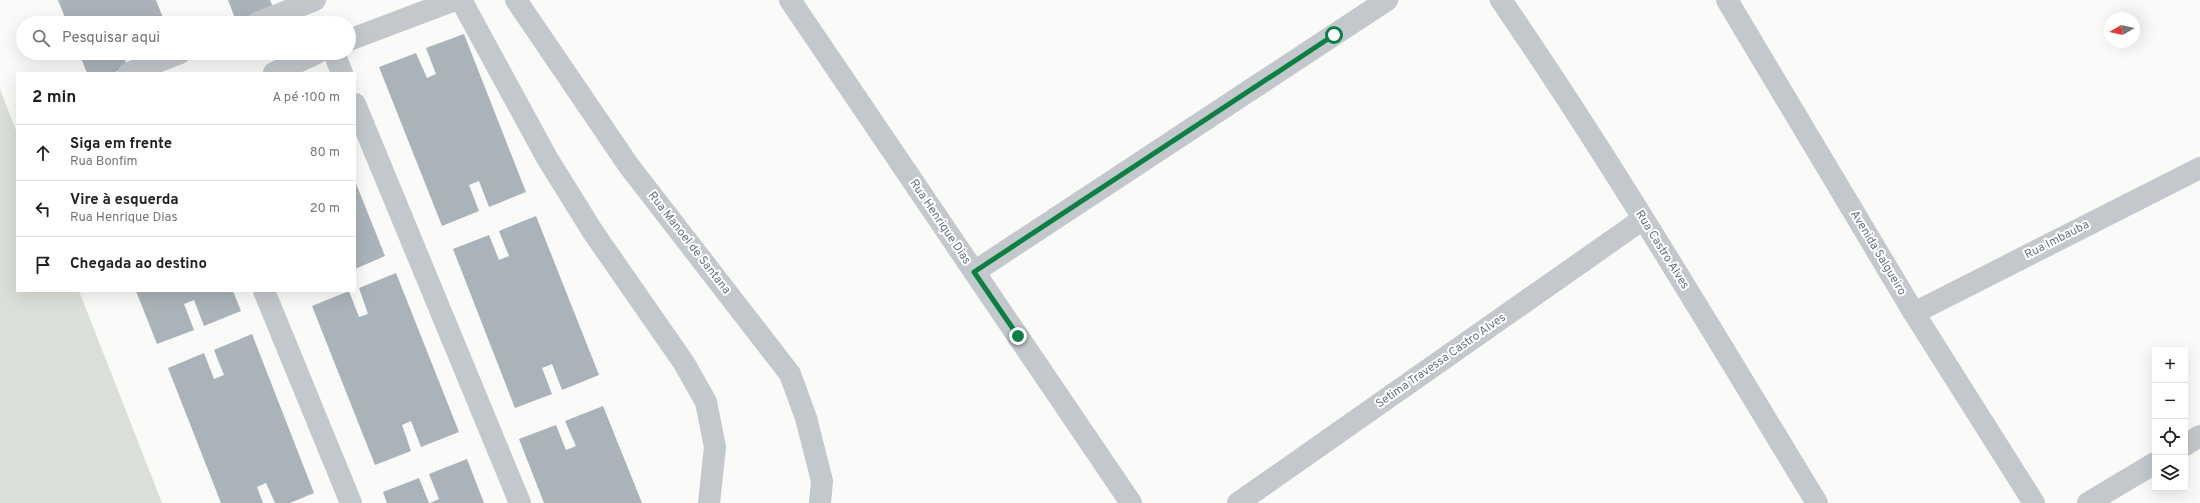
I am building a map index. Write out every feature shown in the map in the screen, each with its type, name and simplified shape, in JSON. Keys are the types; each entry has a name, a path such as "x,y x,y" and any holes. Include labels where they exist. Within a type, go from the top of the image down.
{"street":[{"path":"275,16 315,0"},
{"path":"356,37 455,0"},
{"path":"461,0 547,158 593,232 684,363 706,402 715,447 709,503"},
{"name":"Rua Manoel de Santana","path":"516,0 629,166 790,374 806,418 822,481 820,503"},
{"name":"Rua Henrique Dias","path":"790,0 1131,503"},
{"path":"974,272 1387,0"},
{"name":"Rua Castro Alves","path":"1501,0 1544,63 1643,219 1817,503"},
{"name":"Avenida Salgueiro","path":"1727,0 1914,313 2034,503"},
{"path":"132,72 162,60"},
{"path":"276,72 302,60"},
{"path":"337,60 342,72"},
{"path":"356,106 520,503"},
{"name":"Rua Imbauba","path":"1914,313 2200,168"},
{"name":"Setima Travessa Castro Alves","path":"1238,503 1643,219"},
{"path":"264,292 351,503"},
{"path":"2188,443 2200,436"},
{"path":"2088,503 2152,465"}],"shaded area":[{"path":"0,89 16,130 16,292 79,292 162,503 0,503"}],"building":[{"path":"58,0 156,0 162,16 64,16"},
{"path":"228,0 270,0 273,7 249,16 234,16"},
{"path":"464,34 526,192 489,207 479,181 469,185 479,211 442,226 379,67 416,53 427,78 436,74 426,48"},
{"path":"82,60 125,60 128,67 116,72 87,72"},
{"path":"136,60 146,60 137,64"},
{"path":"356,184 385,256 356,269"},
{"path":"536,216 599,375 562,390 552,364 542,368 552,394 515,408 453,249 489,235 499,260 509,256 499,231"},
{"path":"396,273 459,432 421,447 411,421 402,425 411,451 375,465 312,306 349,292 359,317 368,314 359,288"},
{"path":"136,292 233,292 241,311 204,326 194,300 184,304 194,330 157,344"},
{"path":"252,334 314,493 290,503 275,503 266,483 257,487 263,503 221,503 168,368 204,353 214,379 224,375 214,350"},
{"path":"603,406 642,503 544,503 519,439 556,425 566,450 576,446 565,421"},
{"path":"467,459 484,503 430,503 439,499 429,474"},
{"path":"419,478 429,503 387,503 383,492"}],"route":[{"path":"1018,336 974,272 1334,35"}]}
